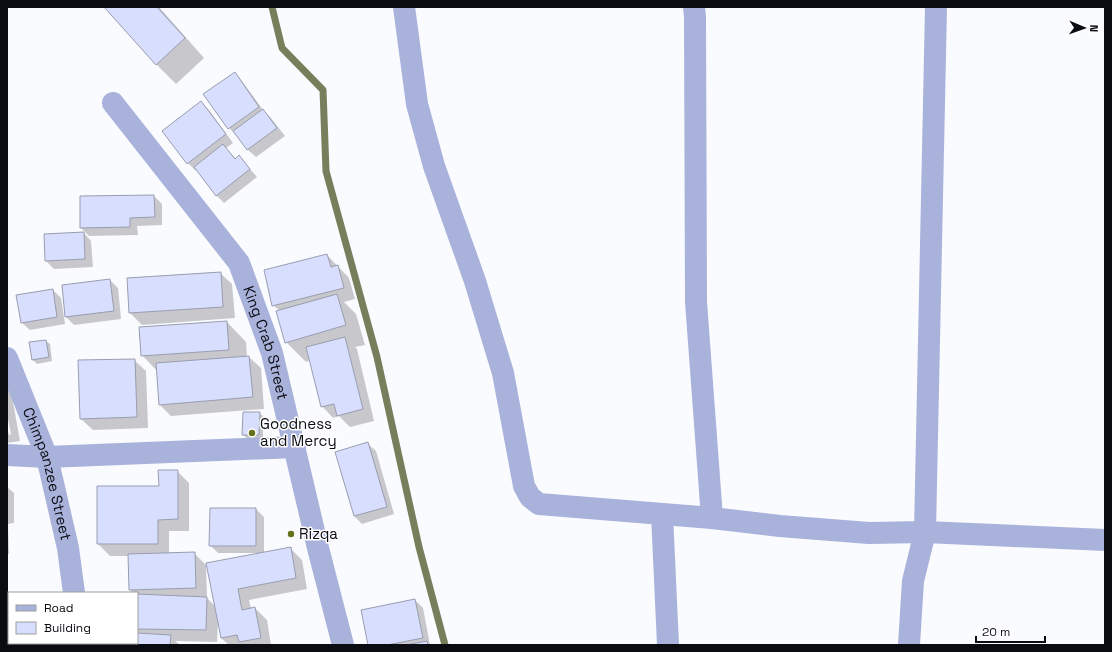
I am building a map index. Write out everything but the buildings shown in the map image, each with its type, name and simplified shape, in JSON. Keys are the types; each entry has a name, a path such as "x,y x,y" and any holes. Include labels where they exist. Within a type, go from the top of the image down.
{"street":[{"path":"404,7 417,104 434,166 475,281 503,373 524,486 530,497 539,504 869,533 925,532 1105,540"},
{"path":"694,7 696,302 712,518"},
{"path":"909,645 913,581 925,532 936,7"},
{"name":"King Crab Street","path":"113,103 239,263 272,353 318,548 343,645"},
{"name":"Chimpanzee Street","path":"7,358 47,458 68,548 74,592"},
{"path":"7,455 47,458 295,447"},
{"path":"662,514 668,645"}],"waterway":[{"path":"272,7 282,48 323,90 326,171 377,357 419,547 445,645"}],"place":[{"name":"Goodness and Mercy","path":"252,433"},
{"name":"Rizqa","path":"291,534"}]}
